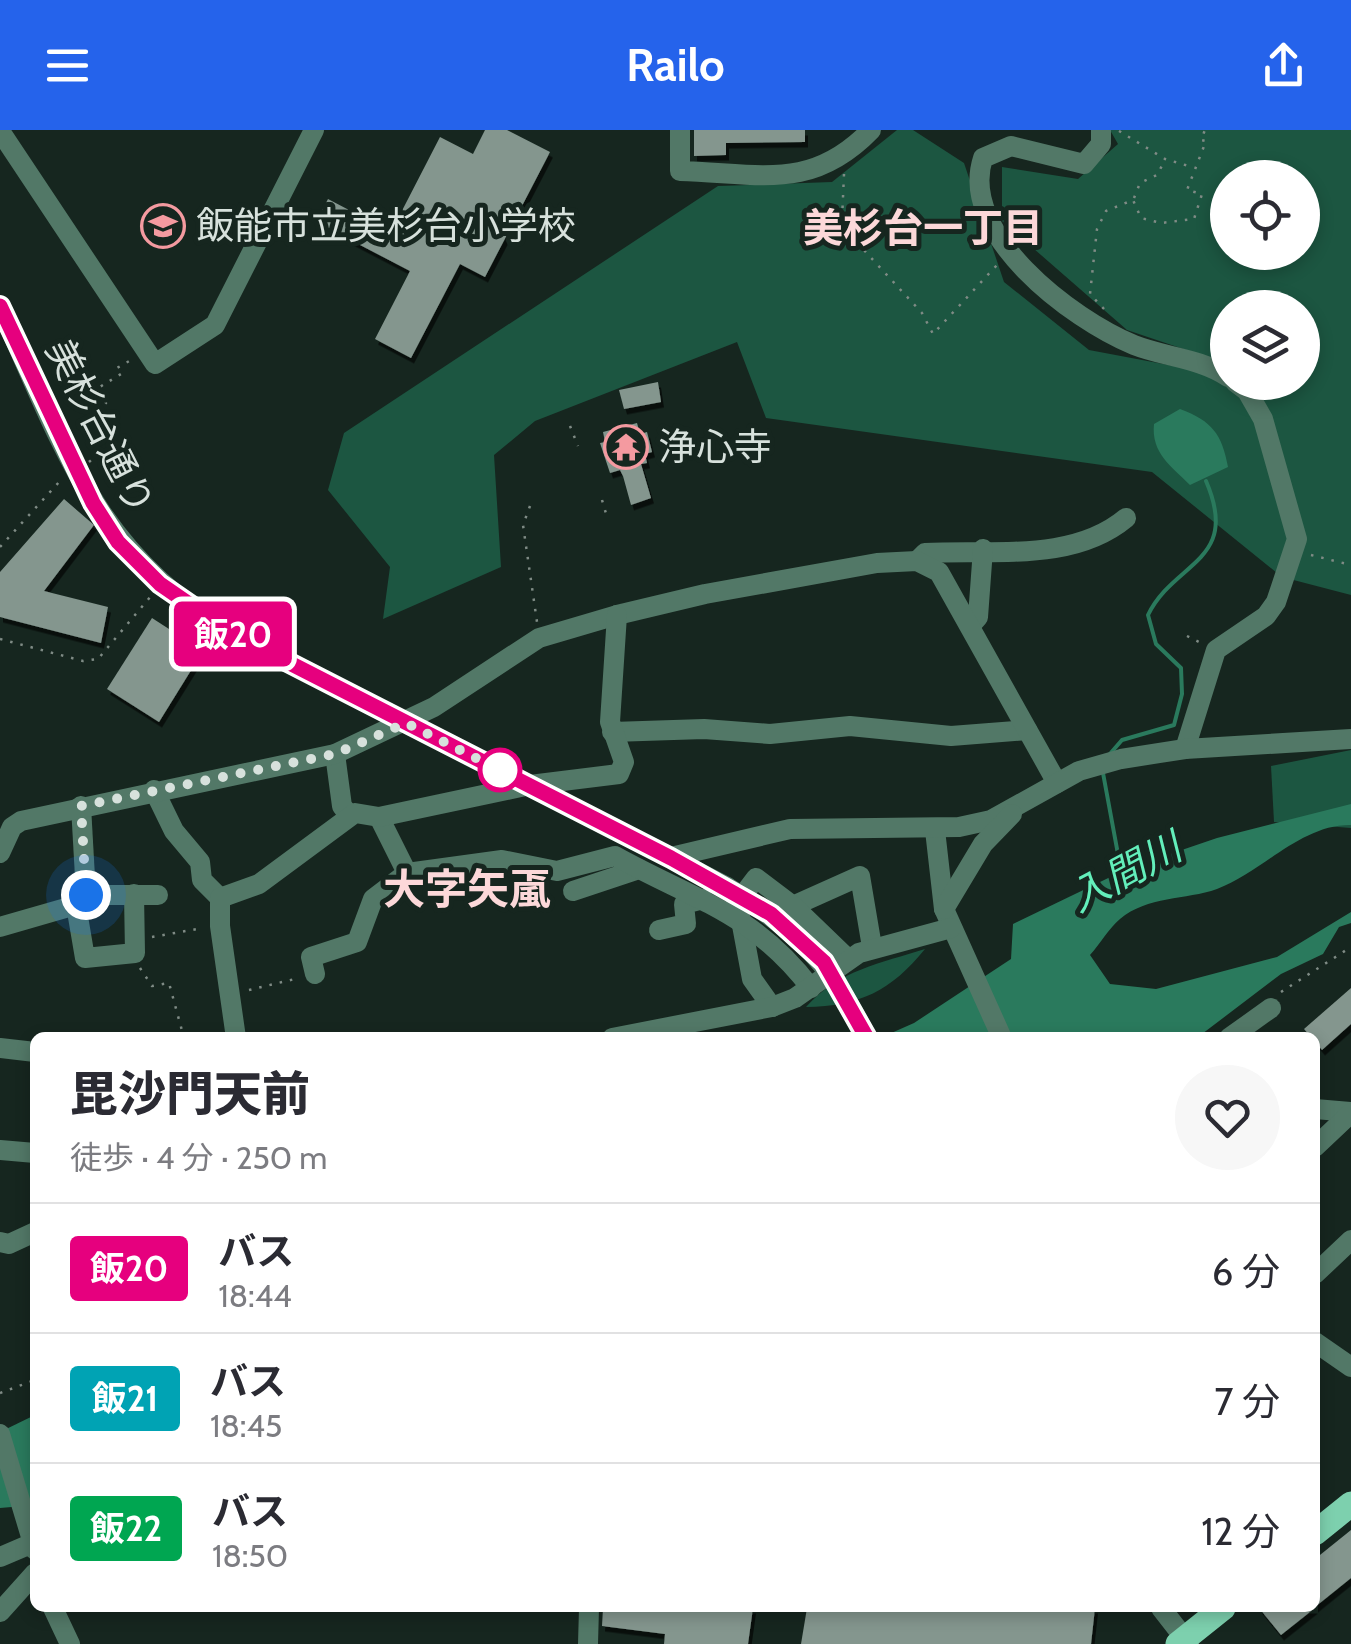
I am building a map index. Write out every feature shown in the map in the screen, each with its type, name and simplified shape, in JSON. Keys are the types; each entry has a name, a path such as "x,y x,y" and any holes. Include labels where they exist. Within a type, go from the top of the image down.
{"main road":[{"path":"1320,1529 1351,1504"},
{"path":"1187,1642 1219,1612"}],"street":[{"path":"0,131 155,364 215,326 314,130"},
{"path":"680,130 680,171 802,174 840,159 871,130"},
{"path":"1101,130 1101,144 1084,164 1010,146 983,158 976,178 979,200 997,238 1016,264 1103,329 1130,344 1210,369"},
{"name":"美杉台通り","path":"0,306 75,468 118,542 160,584 231,633 727,888 800,936 846,994 864,1032"},
{"path":"1185,749 1216,650 1266,616 1276,602 1297,539 1263,419 1252,400"},
{"path":"917,561 925,553 1067,546 1102,537 1126,518"},
{"path":"970,626 978,617 982,549"},
{"path":"0,853 12,827 21,821 335,754 406,723 539,638 617,615 743,587 877,563 917,561 939,572 1057,783"},
{"path":"220,898 259,884 325,838 348,815 379,817 530,786 619,774 624,762 612,732 617,615"},
{"path":"612,732 704,729 770,734 850,726 950,736 1026,730"},
{"path":"671,858 802,828 935,830 975,824 1018,808 1057,783 1106,763 1185,749 1351,738"},
{"path":"335,754 342,806 348,815"},
{"path":"154,790 174,831 200,862 202,880 220,898 220,926 235,1032"},
{"path":"81,806 81,900 86,958 137,946 132,918 134,894"},
{"path":"644,1032 772,1008 811,988 847,958 872,947 922,939 947,919 983,844 1018,808"},
{"path":"379,817 406,873"},
{"path":"935,830 947,919 999,1032"},
{"path":"315,974 312,957 357,942 372,899 406,873 502,860 556,871 615,856 735,916 779,949 811,988"},
{"path":"573,890 639,870"},
{"path":"793,906 860,876 872,947"},
{"path":"772,1008 752,979 735,916 756,878 793,906 847,958"},
{"path":"0,926 81,900 158,894"},
{"path":"659,930 686,924 684,904 703,899"},
{"path":"1237,1032 1271,1008"},
{"path":"0,1048 30,1051"},
{"path":"1320,1109 1351,1112"},
{"path":"1320,1142 1351,1112"},
{"path":"0,1150 30,1153"},
{"path":"0,1242 8,1244 30,1234"},
{"path":"1320,1269 1351,1240"},
{"path":"1320,1345 1351,1367"},
{"path":"0,1434 30,1533"},
{"path":"0,1557 30,1544"},
{"path":"0,1612 30,1579"},
{"path":"55,1612 70,1644"},
{"path":"588,1644 590,1612"},
{"path":"1164,1612 1187,1642"}],"path":[{"path":"1118,130 1165,159 1196,168"},
{"path":"1133,200 1141,218 1151,223 1194,219 1202,194 1187,190 1206,141 1202,140 1205,130"},
{"path":"1111,317 1090,294 1097,230 1106,211 1133,200 1140,183 1157,175 1165,159"},
{"path":"843,180 842,220 850,235 922,313 933,334 995,268"},
{"path":"0,546 75,468 100,452 89,415 106,404 98,388 122,374 118,368 145,351"},
{"path":"570,426 578,446"},
{"path":"602,500 607,517"},
{"path":"530,506 524,516 524,544 539,638"},
{"path":"1312,556 1351,565"},
{"path":"0,639 82,661 98,659 160,584"},
{"path":"182,1032 169,983 152,986 137,946 220,926"},
{"path":"1271,1008 1272,998 1351,947"},
{"path":"230,994 315,974"},
{"path":"0,1393 30,1382"}],"shaded area":[{"path":"897,130 913,130 964,163 1004,282 1089,350 1210,373 1210,400 1320,400 1320,290 1210,290 1210,359 1127,330 1002,221 1002,167 1078,179 1118,144 1110,130 1351,130 1351,595 1282,577 1152,472 766,418 737,342 535,421 494,455 501,567 383,619 390,567 328,490 344,433 718,186 832,182"},
{"path":"1351,750 1351,828 1274,822 1271,766"},
{"path":"925,949 900,976 873,993 843,1003 806,1007 847,976"}],"water":[{"path":"1180,409 1214,430 1228,467 1190,485 1164,458 1154,434 1154,424"},
{"name":"入間川","path":"1351,804 1351,825 1315,832 1217,889 1142,906 1116,923 1090,955 1110,984 1156,989 1277,957 1351,912 1351,923 1339,927 1323,954 1281,974 1205,1032 894,1032 914,1023 1011,959 1013,924 1129,868 1217,838"},
{"path":"30,1417 30,1505 0,1508 0,1432"}],"building":[{"path":"485,130 507,130 550,152 485,277 460,264 411,358 375,339 410,271 316,222 328,199 391,232 440,137 473,154"},
{"path":"694,130 805,130 805,142 726,143 726,155 694,156"},
{"path":"658,382 661,402 624,409 619,390"},
{"name":"浄心寺","path":"637,423 640,434 647,432 652,452 645,454 647,463 641,464 651,498 631,505 620,470 610,473 600,443 605,442 603,432"},
{"path":"64,499 94,525 44,591 108,607 101,643 0,617 0,572"},
{"path":"152,618 203,651 159,722 107,689"},
{"path":"1351,988 1351,1024 1322,1050 1320,1032 1304,1029"},
{"path":"1351,1530 1351,1578 1320,1603 1320,1555"},
{"path":"603,1612 752,1612 748,1644 664,1644 665,1634 602,1626"},
{"path":"806,1612 1095,1612 1091,1644 801,1644"},
{"path":"1262,1612 1310,1612 1281,1635"}],"waterway":[{"path":"1109,755 1122,740 1174,725 1182,694 1181,668 1156,644 1148,615 1159,597 1210,545 1215,508 1206,481"},
{"name":"入間川","path":"1103,773 1122,876"}],"bus line":[{"name":"飯20","path":"0,306 93,503 118,542 180,601 231,633 671,858 771,914 800,936 824,962 846,994 864,1032"}],"place":[{"name":"飯能市立美杉台小学校","path":"163,226"},
{"name":"浄心寺","path":"626,447"}],"district":[{"name":"美杉台一丁目","path":"923,228"},
{"name":"大字矢颪","path":"467,889"}],"route":[{"path":"86,895 81,806 335,754 406,723 500,770"}]}
